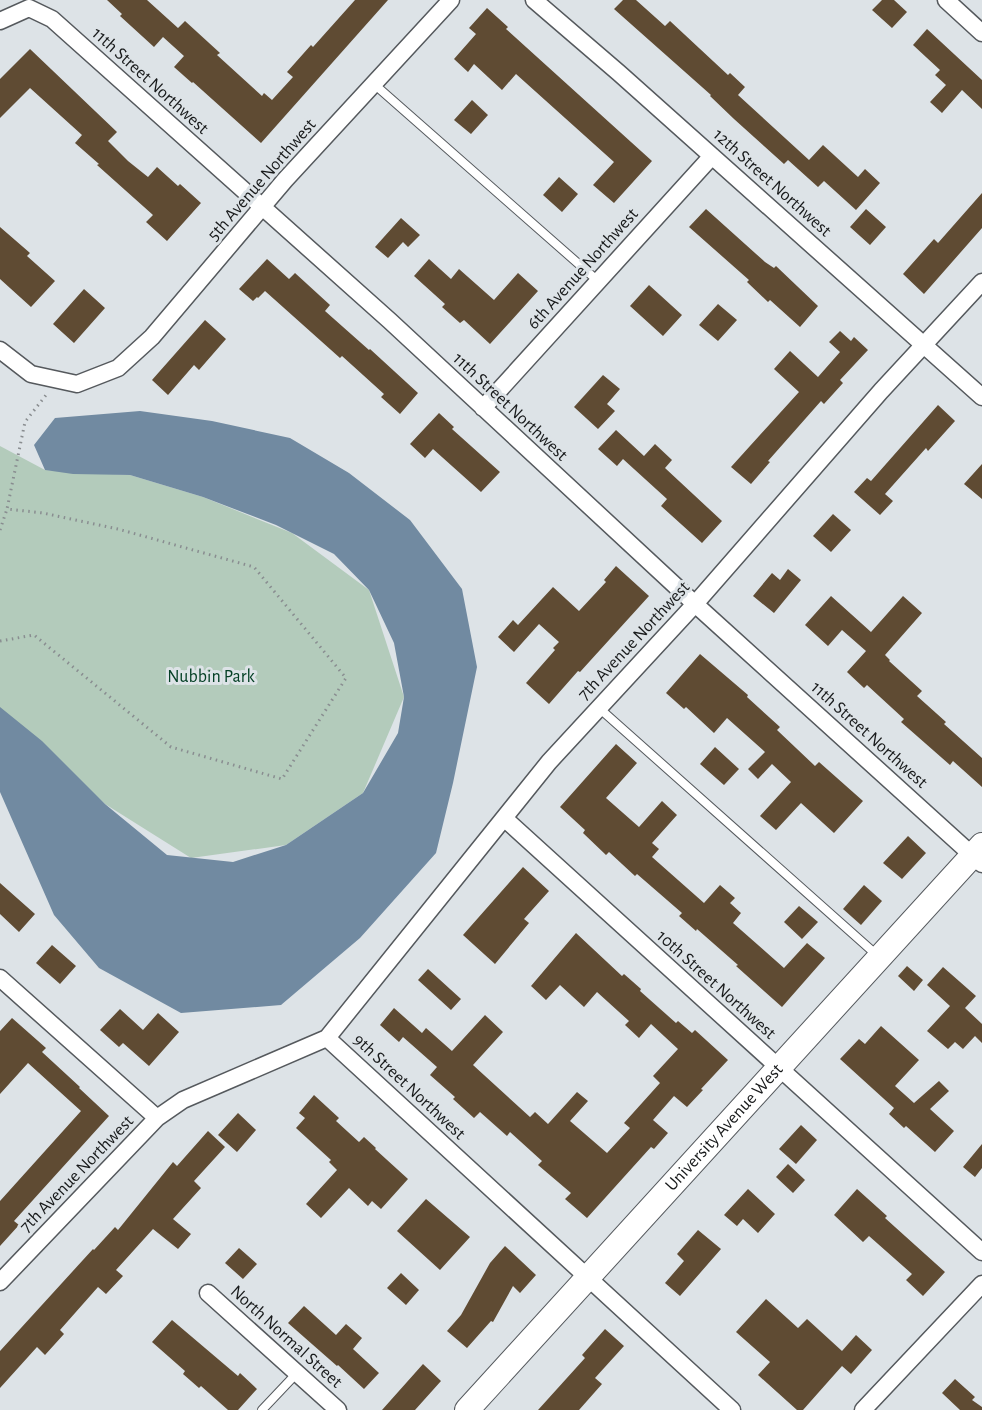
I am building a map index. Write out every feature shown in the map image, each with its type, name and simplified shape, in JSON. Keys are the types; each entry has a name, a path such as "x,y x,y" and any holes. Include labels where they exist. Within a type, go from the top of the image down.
{"street":[{"name":"5th Avenue Northwest","path":"0,350 31,374 77,384 118,368 152,337 285,180 451,0"},
{"name":"12th Street Northwest","path":"534,0 982,397"},
{"path":"946,0 982,33"},
{"name":"11th Street Northwest","path":"0,21 29,8 52,19 390,321 696,604 979,854"},
{"name":"6th Avenue Northwest","path":"483,408 712,156"},
{"name":"7th Avenue Northwest","path":"327,1038 549,762 696,604 881,391 982,282"},
{"name":"10th Street Northwest","path":"504,818 982,1252"},
{"name":"University Avenue West","path":"467,1410 879,957 979,854"},
{"path":"2,983 157,1118"},
{"name":"9th Street Northwest","path":"157,1118 183,1100 327,1038 732,1410"},
{"name":"7th Avenue Northwest","path":"0,1282 157,1118"},
{"path":"863,1410 982,1284"},
{"name":"North Normal Street","path":"208,1293 338,1410"}],"lane":[{"path":"374,84 598,281"},
{"path":"599,708 879,957"},
{"path":"262,1410 297,1373"}],"path":[{"path":"0,530 7,509 25,422 58,380"},
{"path":"0,641 34,635 171,747 282,779 346,678 254,567 118,530 43,513 7,509"}],"green space":[{"name":"Nubbin Park","path":"0,446 45,470 130,475 203,497 292,533 369,590 404,697 363,793 286,845 191,858 105,804 0,708"}],"water":[{"path":"140,411 212,421 290,438 349,473 410,520 462,589 477,667 436,853 360,938 281,1005 181,1013 99,968 54,915 0,792 0,707 42,741 105,804 167,855 233,862 286,845 363,793 398,733 404,697 394,643 369,590 334,554 276,525 203,497 130,475 73,474 45,470 34,445 55,418"}],"building":[{"path":"107,0 147,0 178,28 185,21 220,53 217,55 262,96 264,93 272,100 293,77 287,72 355,0 388,0 261,143 174,67 184,56 163,37 154,47 120,16 122,14"},
{"path":"623,0 636,0 665,26 670,21 728,75 730,73 745,87 738,95 809,160 823,145 858,177 865,169 880,183 856,210 824,181 818,187 788,160 784,164 711,95 614,9"},
{"path":"882,0 894,0 907,12 892,28 872,10"},
{"path":"487,8 508,27 506,29 652,161 614,203 593,185 614,162 516,74 502,90 474,64 468,72 454,59 476,34 469,28"},
{"path":"927,29 982,80 982,109 962,90 942,113 930,102 946,85 935,75 940,70 913,45"},
{"path":"30,49 117,132 108,141 128,161 148,177 157,167 201,203 167,241 146,222 153,215 75,143 82,135 30,88 0,118 0,79"},
{"path":"472,100 488,115 471,134 454,120"},
{"path":"559,177 578,194 562,212 543,195"},
{"path":"982,193 982,228 924,294 903,274 934,239 938,243"},
{"path":"706,209 765,262 774,268 776,266 818,306 800,327 770,300 768,302 747,282 749,280 689,227"},
{"path":"866,209 886,227 870,245 850,227"},
{"path":"401,218 420,235 408,247 403,242 388,258 375,247"},
{"path":"0,227 30,253 27,256 55,281 31,307 0,279"},
{"path":"267,259 289,279 295,273 330,305 325,311 418,393 400,414 381,397 384,394 265,291 253,301 239,289"},
{"path":"429,259 451,279 459,269 494,300 518,273 538,291 490,344 464,320 460,323 442,307 445,304 414,276"},
{"path":"649,285 682,315 663,336 630,306"},
{"path":"84,289 105,308 74,343 53,324"},
{"path":"718,304 737,320 718,341 699,325"},
{"path":"205,320 226,339 199,370 194,365 168,395 152,380"},
{"path":"840,331 851,341 854,337 868,350 840,380 843,383 824,404 821,401 768,461 770,462 751,484 731,467 799,392 774,369 790,351 818,377 840,352 829,342"},
{"path":"603,375 620,389 607,404 615,411 598,429 574,407"},
{"path":"938,405 955,421 928,451 926,448 885,494 893,501 880,515 854,492 867,478 871,481"},
{"path":"439,413 454,427 452,429 500,472 481,492 433,449 425,458 410,444"},
{"path":"616,430 644,456 655,444 672,460 665,468 722,521 702,543 661,506 667,499 623,459 617,466 598,449"},
{"path":"982,464 982,499 964,484"},
{"path":"833,514 851,530 831,552 813,536"},
{"path":"616,566 649,596 549,704 526,683 555,650 553,648 559,642 539,624 514,652 498,637 513,620 518,625 553,587 579,611 606,582 604,580"},
{"path":"788,569 801,580 774,613 753,596 772,573 780,580"},
{"path":"831,596 871,632 903,596 922,613 885,655 922,691 917,696 982,758 982,787 953,761 950,765 901,722 904,719 867,685 864,688 847,672 866,651 842,630 828,646 805,625"},
{"path":"700,654 748,695 747,697 780,727 777,730 815,766 819,762 863,801 834,833 801,803 776,830 760,816 791,782 772,764 758,779 748,769 765,752 727,718 714,733 686,707 684,709 666,693"},
{"path":"616,744 637,763 606,798 639,827 662,801 677,815 652,843 659,849 652,857 704,903 720,885 735,898 730,903 741,913 733,923 784,968 807,943 825,958 782,1007 736,966 738,965 679,916 682,913 637,874 635,876 609,852 606,855 583,833 585,830 560,807"},
{"path":"715,747 739,769 724,785 700,764"},
{"path":"908,836 926,853 902,879 883,863"},
{"path":"523,867 549,891 524,919 529,923 495,964 463,935"},
{"path":"0,883 35,914 19,932 0,914"},
{"path":"864,885 882,901 861,925 843,909"},
{"path":"799,906 818,922 802,939 784,922"},
{"path":"576,933 622,976 624,974 641,989 640,991 676,1023 678,1021 692,1033 695,1030 728,1060 687,1107 674,1096 653,1120 668,1133 654,1149 651,1147 587,1218 565,1199 571,1193 538,1165 542,1161 510,1132 507,1136 480,1112 474,1118 430,1075 437,1067 403,1037 399,1042 380,1025 394,1008 422,1033 426,1028 452,1051 485,1015 503,1032 473,1065 530,1117 535,1112 548,1124 577,1092 588,1101 570,1121 607,1153 630,1128 624,1123 660,1083 653,1076 678,1049 651,1024 639,1038 625,1025 629,1021 597,992 584,1007 560,985 546,1000 531,986"},
{"path":"52,945 76,966 60,984 36,963"},
{"path":"907,966 923,980 914,991 898,976"},
{"path":"943,967 976,996 965,1008 982,1024 982,1043 975,1036 963,1049 955,1042 948,1049 927,1031 950,1006 927,985"},
{"path":"428,969 461,999 451,1010 418,980"},
{"path":"120,1009 143,1030 158,1013 179,1032 149,1066 123,1043 119,1047 100,1030"},
{"path":"12,1018 46,1048 42,1052 109,1116 14,1221 19,1225 0,1246 0,1201 81,1111 28,1063 0,1094 0,1031"},
{"path":"881,1026 919,1060 895,1086 914,1103 939,1081 949,1091 930,1109 954,1131 935,1152 889,1114 894,1108 840,1059 859,1039 865,1044"},
{"path":"314,1095 339,1118 336,1121 359,1142 364,1137 408,1179 381,1209 372,1201 368,1206 349,1188 321,1218 306,1204 337,1170 329,1162 331,1160 296,1128 305,1118 299,1113"},
{"path":"238,1113 256,1130 237,1152 218,1135"},
{"path":"801,1125 817,1140 796,1164 779,1149"},
{"path":"208,1131 225,1147 194,1181 201,1188 173,1219 191,1234 178,1249 153,1229 116,1270 123,1276 106,1294 98,1287 60,1330 64,1334 45,1355 37,1347 0,1388 0,1351 93,1249 115,1227 118,1230 173,1162 177,1166"},
{"path":"982,1144 982,1168 975,1177 963,1167"},
{"path":"788,1164 805,1180 793,1193 776,1177"},
{"path":"748,1189 775,1214 758,1233 743,1219 737,1226 724,1215"},
{"path":"857,1189 887,1216 885,1218 945,1272 923,1296 906,1280 912,1274 869,1236 863,1242 834,1215"},
{"path":"426,1199 470,1237 440,1270 397,1231"},
{"path":"698,1230 721,1249 680,1296 665,1283 684,1261 677,1254"},
{"path":"505,1246 536,1275 520,1293 513,1286 493,1322 491,1321 467,1348 447,1331 461,1315 490,1263"},
{"path":"239,1248 257,1264 243,1279 225,1263"},
{"path":"401,1273 419,1290 406,1305 387,1288"},
{"path":"766,1299 798,1328 807,1319 842,1351 856,1335 872,1350 851,1374 842,1366 803,1410 797,1410 758,1375 770,1362 736,1332"},
{"path":"304,1306 336,1335 346,1324 362,1338 353,1349 379,1373 364,1389 288,1323"},
{"path":"172,1320 238,1376 240,1373 257,1389 238,1410 228,1410 201,1386 199,1388 183,1374 185,1371 152,1342"},
{"path":"605,1329 624,1346 595,1378 602,1384 579,1410 538,1410 585,1358 582,1355"},
{"path":"423,1364 441,1381 415,1410 382,1410"},
{"path":"955,1379 975,1397 972,1400 982,1407 982,1410 960,1410 942,1393"}]}
